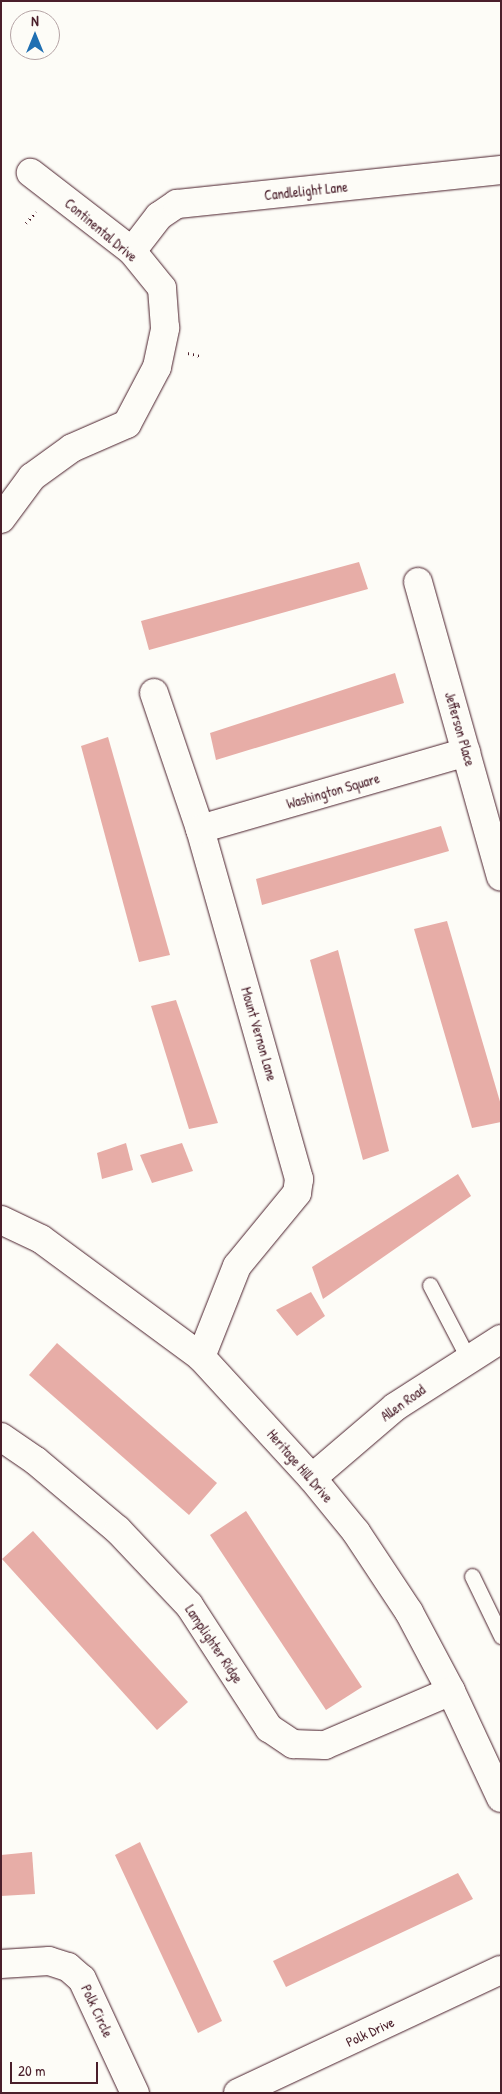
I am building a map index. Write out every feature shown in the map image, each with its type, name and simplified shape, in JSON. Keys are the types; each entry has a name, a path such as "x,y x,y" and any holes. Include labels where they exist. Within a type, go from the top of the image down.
{"street":[{"name":"Candlelight Lane","path":"132,251 159,216 177,204 501,170"},
{"name":"Continental Drive","path":"1,519 32,477 72,448 127,424 157,367 165,328 162,288 132,251 31,173"},
{"name":"Jefferson Place","path":"418,582 501,877"},
{"name":"Mount Vernon Lane","path":"154,693 200,829 299,1179 297,1193 237,1266 202,1357"},
{"name":"Washington Square","path":"200,829 466,752"},
{"name":"Heritage Hill Drive","path":"1,1220 40,1239 202,1357 312,1478 356,1532 409,1612 451,1691 501,1798"},
{"name":"Allen Road","path":"312,1478 395,1407 468,1358 501,1339"},
{"name":"Lamplighter Ridge","path":"1,1437 36,1461 118,1530 188,1605 269,1728 293,1744 325,1745 451,1691"},
{"name":"Polk Circle","path":"1,1964 49,1961 68,1967 82,1979 136,2093"},
{"name":"Polk Drive","path":"238,2093 501,1970"}],"lane":[{"path":"430,1284 468,1358"},
{"path":"472,1576 501,1636"}],"building":[{"path":"359,562 368,589 149,650 141,621"},
{"path":"395,673 404,703 216,760 210,733"},
{"path":"108,737 170,955 139,962 81,746"},
{"path":"441,826 449,851 262,905 256,879"},
{"path":"447,921 501,1105 501,1122 472,1128 414,929"},
{"path":"338,950 389,1151 363,1160 310,960"},
{"path":"176,1000 218,1123 189,1129 151,1006"},
{"path":"126,1143 133,1170 102,1179 97,1153"},
{"path":"182,1143 193,1171 152,1183 140,1155"},
{"path":"458,1174 471,1196 323,1299 312,1267"},
{"path":"311,1292 325,1316 297,1336 276,1310"},
{"path":"57,1343 217,1483 189,1515 29,1375"},
{"path":"246,1511 362,1687 326,1710 210,1535"},
{"path":"33,1531 188,1702 157,1730 2,1559"},
{"path":"140,1842 222,2021 198,2033 115,1855"},
{"path":"32,1852 35,1894 1,1896 1,1855"},
{"path":"458,1873 473,1899 286,1987 273,1961"}]}
